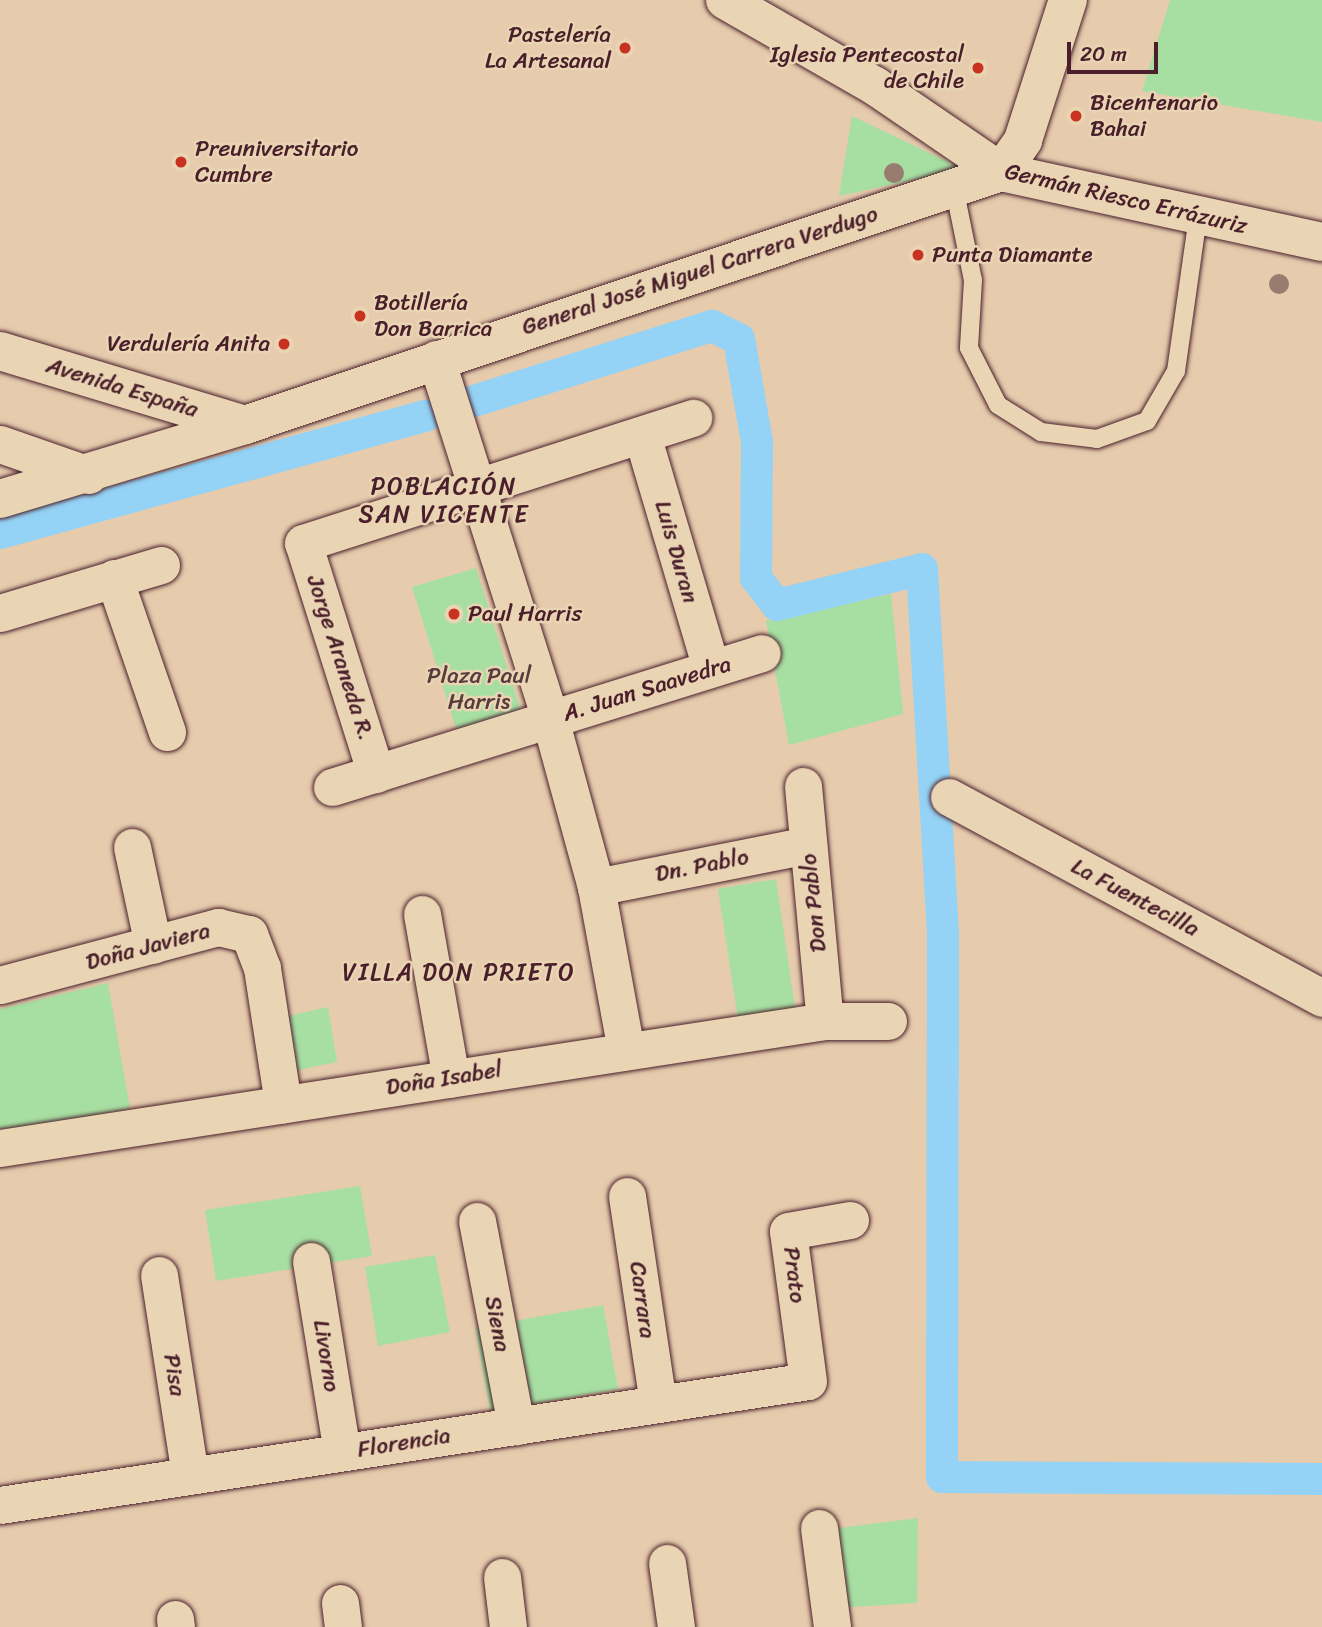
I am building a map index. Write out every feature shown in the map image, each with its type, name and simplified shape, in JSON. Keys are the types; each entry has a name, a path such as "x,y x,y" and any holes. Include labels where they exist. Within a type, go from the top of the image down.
{"street":[{"name":"Germán Riesco Errázuriz","path":"725,0 875,86 1001,172 1322,242"},
{"path":"1001,172 1023,140 1068,0"},
{"name":"General José Miguel Carrera Verdugo","path":"0,499 89,475 245,425 1001,172"},
{"name":"Avenida España","path":"0,351 245,425"},
{"path":"436,359 550,719 596,887 625,1051"},
{"path":"476,484 693,418"},
{"name":"Luis Duran","path":"642,435 711,668"},
{"path":"0,444 89,475"},
{"name":"Jorge Araneda R.","path":"376,774 303,543 476,484"},
{"path":"0,613 161,565"},
{"path":"114,578 167,732"},
{"name":"A. Juan Saavedra","path":"332,787 762,653"},
{"name":"Don Pablo","path":"803,786 825,1021"},
{"name":"La Fuentecilla","path":"948,797 1322,998"},
{"name":"Dn. Pablo","path":"596,887 808,845"},
{"path":"132,847 153,945"},
{"path":"422,914 451,1079"},
{"name":"Doña Javiera","path":"0,985 218,927 249,934 262,968 284,1104"},
{"name":"Doña Isabel","path":"0,1147 825,1021 888,1021"},
{"name":"Carrara","path":"627,1196 657,1404"},
{"name":"Prato","path":"808,1381 788,1231 850,1220"},
{"name":"Siena","path":"477,1222 516,1426"},
{"name":"Livorno","path":"311,1261 342,1452"},
{"name":"Pisa","path":"159,1275 190,1476"},
{"name":"Florencia","path":"0,1505 808,1381"},
{"path":"819,1528 832,1627"},
{"path":"667,1563 676,1627"},
{"path":"502,1577 508,1627"}],"lane":[{"path":"954,187 972,280 969,348 998,405 1041,432 1097,439 1147,421 1175,371 1198,216"}],"green space":[{"path":"1170,0 1322,0 1322,122 1142,91"},
{"path":"852,116 963,169 839,196"},
{"name":"Plaza Paul Harris","path":"476,568 522,715 458,735 412,587"},
{"path":"891,594 903,714 789,745 766,621"},
{"path":"776,879 795,1008 738,1019 718,889"},
{"path":"108,983 130,1108 0,1135 0,1009"},
{"path":"328,1007 337,1062 274,1075 266,1021"},
{"path":"360,1186 372,1256 216,1281 205,1210"},
{"path":"435,1255 450,1332 378,1346 365,1267"},
{"path":"603,1305 618,1389 490,1411 475,1328"},
{"path":"918,1518 917,1603 836,1608 831,1529"}],"waterway":[{"path":"474,401 712,326 739,339 757,442 756,578 777,605 922,569 943,933 942,1477 1322,1479"},
{"path":"0,533 426,416"}],"place":[{"name":"Pastelería La Artesanal","path":"625,48"},
{"name":"Iglesia Pentecostal de Chile","path":"978,68"},
{"name":"Bicentenario Bahai","path":"1076,116"},
{"name":"Preuniversitario Cumbre","path":"181,162"},
{"name":"Punta Diamante","path":"918,255"},
{"name":"Botillería Don Barrica","path":"360,316"},
{"name":"Verdulería Anita","path":"284,344"},
{"name":"Paul Harris","path":"454,614"}],"district":[{"name":"POBLACIÓN SAN VICENTE","path":"444,501"},
{"name":"VILLA DON PRIETO","path":"459,973"}]}
